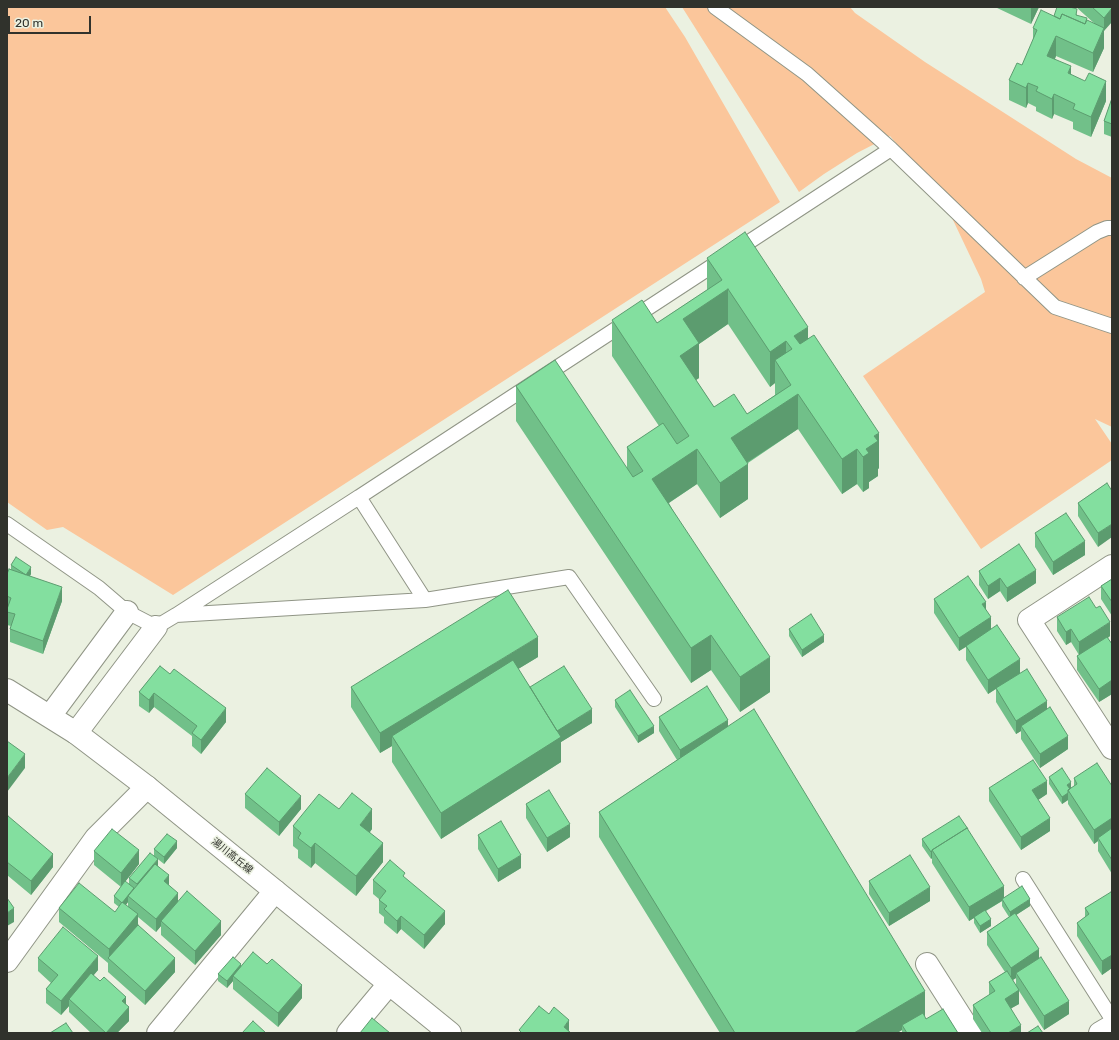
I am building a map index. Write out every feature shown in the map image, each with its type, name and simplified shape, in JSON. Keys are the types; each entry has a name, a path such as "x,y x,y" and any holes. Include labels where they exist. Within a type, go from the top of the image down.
{"street":[{"path":"1112,566 1029,620 1105,723 1112,748"},
{"path":"50,716 127,612"},
{"path":"76,733 156,627"},
{"name":"湯川高丘線","path":"7,690 76,733 147,787 450,1033"},
{"path":"7,961 96,838 147,787"},
{"path":"158,1033 275,892"},
{"path":"927,964 970,1033"},
{"path":"348,1033 389,984"},
{"path":"1100,1033 1112,1026"}],"lane":[{"path":"715,7 807,74 891,149 1050,304 1057,309 1112,326"},
{"path":"7,524 99,588 127,612 156,627 359,497 891,149"},
{"path":"1024,278 1097,232 1106,228 1112,228"},
{"path":"359,497 425,600"},
{"path":"176,615 425,600 569,578 654,699"},
{"path":"1023,879 1112,1019"}],"shaded area":[{"path":"7,7 665,7 685,37 780,202 173,595 63,527 47,530 7,502"},
{"path":"682,7 850,7 855,13 925,62 1076,159 1112,178 1112,427 1095,419 1112,444 1112,460 981,549 863,376 985,292 981,279 943,199 890,136 857,153 799,192"}],"building":[{"path":"1057,7 1070,7 1077,9 1076,15 1087,18 1085,24 1062,14 1060,19 1054,16"},
{"path":"1092,7 1112,7 1112,8 1104,18"},
{"path":"1041,10 1060,19 1062,14 1085,24 1087,20 1104,28 1093,53 1056,36 1047,56 1071,66 1068,73 1085,81 1089,73 1106,81 1091,117 1073,109 1075,104 1054,94 1052,99 1036,91 1038,87 1028,83 1026,88 1009,80 1017,63 1022,65 1037,30 1033,28"},
{"path":"1112,98 1112,124 1104,121"},
{"path":"745,232 808,327 794,336 800,344 814,335 879,433 874,436 878,441 866,449 869,453 863,457 857,449 842,459 798,394 731,438 748,464 720,483 697,449 652,479 770,657 740,677 711,635 691,648 516,386 555,360 633,477 643,471 627,447 663,423 677,444 689,436 612,320 642,300 657,323 722,280 707,258","holes":["728,289 770,352 786,341 792,349 775,360 791,385 747,414 734,394 714,407 680,356 699,343 683,319"]},
{"path":"1107,483 1112,491 1112,524 1098,533 1078,503"},
{"path":"1066,513 1085,541 1053,562 1035,533"},
{"path":"1019,544 1036,570 1007,588 1000,578 988,586 979,571"},
{"path":"16,557 31,567 26,575 11,565"},
{"path":"9,569 62,587 43,641 10,629 15,614 7,612 11,598 7,596 7,574"},
{"path":"968,576 986,602 982,604 991,617 959,638 934,599"},
{"path":"1112,579 1112,602 1101,586"},
{"path":"508,590 538,637 380,733 351,687"},
{"path":"1089,597 1096,608 1100,606 1110,622 1079,642 1071,629 1066,632 1057,617"},
{"path":"811,614 824,635 802,650 789,629"},
{"path":"997,625 1020,659 988,680 966,646"},
{"path":"1107,637 1112,644 1112,680 1099,689 1077,656"},
{"path":"513,660 561,737 441,813 392,736"},
{"path":"160,666 170,674 174,669 226,708 201,740 192,733 197,726 154,693 149,700 139,692"},
{"path":"564,666 592,709 557,731 530,687"},
{"path":"1027,669 1047,701 1016,721 996,688"},
{"path":"707,686 728,720 680,750 659,717"},
{"path":"630,690 654,726 638,736 615,700"},
{"path":"1050,707 1068,736 1040,754 1021,726"},
{"path":"754,709 925,991 854,1033 735,1033 599,812"},
{"path":"7,741 25,754 7,778"},
{"path":"1033,760 1047,781 1032,790 1050,818 1021,837 989,788"},
{"path":"1097,763 1112,786 1112,818 1094,830 1068,790 1077,784 1074,778"},
{"path":"267,768 301,796 279,822 245,794"},
{"path":"1062,768 1071,782 1067,785 1070,789 1068,790 1068,793 1062,797 1049,777"},
{"path":"549,790 570,824 547,838 526,804"},
{"path":"352,793 372,809 360,825 383,843 356,876 315,843 311,848 298,838 301,833 293,826 319,794 339,809"},
{"path":"8,816 53,854 31,881 7,862"},
{"path":"959,816 968,829 967,828 931,852 922,839"},
{"path":"501,821 521,855 498,869 478,835"},
{"path":"967,828 1004,886 969,907 932,850"},
{"path":"1112,828 1112,860 1098,838"},
{"path":"112,829 139,850 121,873 94,851"},
{"path":"167,834 177,841 164,857 154,849"},
{"path":"150,853 158,859 137,884 129,878"},
{"path":"910,855 930,887 889,913 869,881"},
{"path":"390,860 405,873 403,876 445,911 424,935 401,916 397,921 384,909 387,906 379,900 386,891 373,880"},
{"path":"155,864 169,875 164,881 178,893 156,919 128,896"},
{"path":"125,881 134,888 122,903 114,896"},
{"path":"79,883 115,912 122,902 138,914 109,949 59,908"},
{"path":"1022,886 1030,899 1010,912 1002,899"},
{"path":"187,891 221,921 195,951 161,921"},
{"path":"1111,892 1112,955 1102,961 1077,923 1089,914 1085,908"},
{"path":"7,898 14,908 7,913"},
{"path":"985,910 991,919 980,926 974,917"},
{"path":"1015,913 1039,949 1011,968 987,932"},
{"path":"138,925 175,958 145,991 108,958"},
{"path":"63,927 98,956 61,1001 46,989 58,975 38,958"},
{"path":"253,952 267,964 272,959 302,985 278,1013 233,976"},
{"path":"233,957 241,964 227,981 218,974"},
{"path":"1041,957 1069,1001 1044,1016 1016,973"},
{"path":"1007,971 1019,990 1005,999 1021,1025 1008,1033 991,1033 973,1005 995,991 989,982"},
{"path":"91,973 100,981 104,977 126,997 122,1001 129,1007 106,1033 69,999"},
{"path":"539,1006 549,1014 554,1007 569,1020 564,1027 571,1033 522,1033 519,1030"},
{"path":"943,1009 958,1033 907,1033 902,1025 923,1013 926,1019"},
{"path":"372,1018 390,1033 360,1033"},
{"path":"253,1021 266,1033 242,1033"},
{"path":"66,1023 73,1033 50,1033"},
{"path":"1038,1026 1043,1033 1027,1033"}]}
